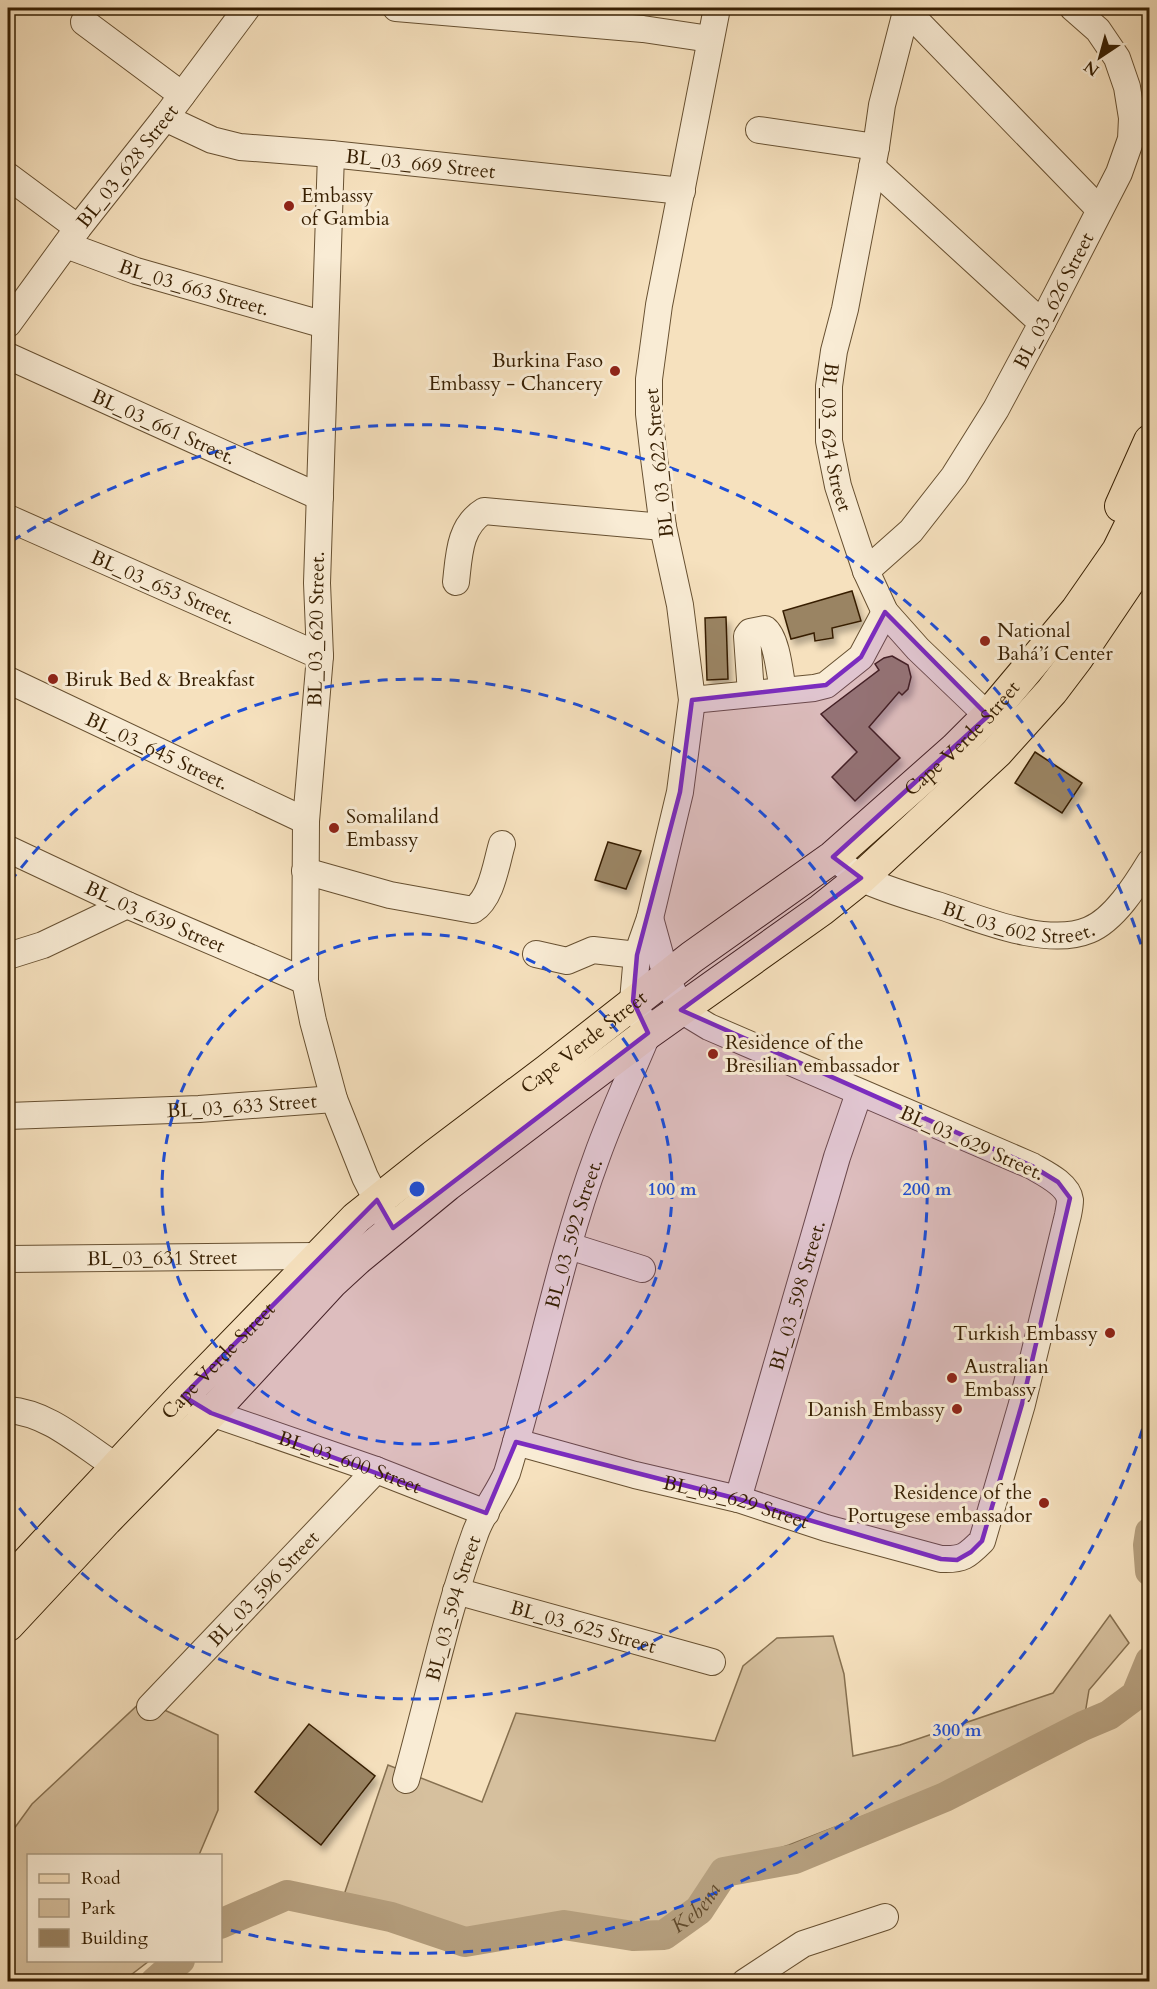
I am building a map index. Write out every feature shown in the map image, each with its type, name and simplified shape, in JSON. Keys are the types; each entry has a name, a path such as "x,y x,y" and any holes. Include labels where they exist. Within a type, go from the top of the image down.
{"main road":[{"path":"1102,574 1109,537 1149,441"},
{"name":"Cape Verde Street","path":"8,1583 183,1396 318,1256 376,1200 548,1070 666,976 745,917 833,857 955,749 988,716 1052,642 1102,574 1125,537 1147,490"},
{"name":"Cape Verde Street","path":"8,1625 106,1520 211,1413 332,1282 393,1228 648,1033 821,910 861,878 997,752 1077,658 1145,551"}],"street":[{"name":"BL_03_628 Street","path":"8,324 72,236 165,118 247,8"},
{"path":"396,8 643,29 710,39"},
{"name":"BL_03_622 Street","path":"633,1001 637,955 650,918 680,792 692,700 680,605 663,527 649,414 649,379 659,305 717,8"},
{"name":"BL_03_626 Street","path":"866,571 911,531 954,476 996,409 1122,165 1131,139 1132,118 1127,87 1117,58 1098,30 1073,8"},
{"path":"907,9 1099,209"},
{"name":"BL_03_624 Street","path":"907,9 882,105 845,309 834,351 829,386 829,441 838,486 866,571 885,612 918,649 988,716"},
{"path":"84,22 182,95"},
{"name":"BL_03_669 Street","path":"165,118 212,140 240,147 332,154 682,191"},
{"path":"759,130 874,157 1042,323"},
{"name":"BL_03_620 Street.","path":"332,154 317,583 320,656 306,821 305,981 334,1099"},
{"name":"BL_03_663 Street.","path":"8,176 72,236 136,271 325,325"},
{"name":"BL_03_661 Street.","path":"8,357 320,497"},
{"path":"456,582 462,537 476,516 484,511 663,527"},
{"name":"BL_03_653 Street.","path":"8,518 320,656"},
{"path":"692,700 826,685 861,657 885,612"},
{"path":"751,693 747,636 750,632 765,629 770,633 773,641 783,691"},
{"name":"BL_03_645 Street.","path":"8,680 306,821"},
{"path":"305,871 390,895 473,910 481,905 491,882 502,844"},
{"name":"BL_03_639 Street","path":"8,849 127,905 305,981"},
{"name":"BL_03_602 Street.","path":"833,857 861,878 882,887 1005,927 1053,935 1071,935 1089,930 1140,897 1149,862"},
{"path":"8,957 43,945 127,905"},
{"path":"650,918 666,976 681,1010"},
{"path":"536,954 567,961 592,950 637,955"},
{"path":"633,1001 648,1033"},
{"name":"BL_03_629 Street.","path":"681,1010 709,1027 1032,1166 1058,1182 1070,1198 1043,1323 988,1525 982,1542 957,1560"},
{"name":"BL_03_592 Street.","path":"516,1442 569,1246 597,1156 648,1033"},
{"name":"BL_03_598 Street.","path":"738,1499 837,1157 859,1093"},
{"name":"BL_03_633 Street","path":"8,1116 200,1109 334,1099 365,1177 393,1228"},
{"path":"569,1246 642,1269"},
{"name":"BL_03_631 Street","path":"8,1259 318,1256"},
{"name":"BL_03_600 Street","path":"183,1396 211,1413 376,1470 486,1513"},
{"path":"8,1410 35,1414 117,1467"},
{"name":"BL_03_629 Street","path":"516,1442 635,1475 738,1499 826,1528 941,1559 957,1560"},
{"name":"BL_03_594 Street","path":"406,1780 456,1591 476,1530 500,1490 516,1442"},
{"name":"BL_03_596 Street","path":"150,1707 376,1470"},
{"name":"BL_03_625 Street","path":"456,1591 712,1662"},
{"path":"745,1982 803,1944 885,1917"}],"highlighted area":[{"path":"885,612 988,716 833,857 861,878 681,1010 1032,1166 1058,1182 1070,1198 1022,1404 988,1525 982,1541 971,1552 957,1560 941,1559 738,1499 516,1442 486,1513 211,1413 183,1396 377,1200 393,1228 648,1033 633,1001 637,955 680,792 692,700 826,685 861,657"}],"green space":[{"path":"1110,1615 1129,1643 1089,1690 1085,1714 975,1770 789,1845 718,1868 692,1905 660,1925 629,1925 562,1913 464,1930 388,1904 344,1895 388,1765 482,1802 516,1713 715,1741 743,1666 777,1638 833,1636 844,1674 853,1756 900,1745 1053,1693"},
{"path":"143,1700 218,1735 218,1810 199,1854 27,1854 27,1962 148,1962 123,1981 8,1982 8,1837 32,1804"}],"building":[{"path":"852,591 861,621 832,628 833,638 815,641 814,633 791,639 783,611"},
{"path":"726,617 728,679 707,680 705,618"},
{"path":"892,656 908,665 911,677 908,689 902,695 899,692 869,727 900,758 855,801 832,777 857,752 821,714 879,670 875,664"},
{"path":"1035,752 1082,783 1062,813 1015,783"},
{"path":"608,842 641,851 626,889 595,880"},
{"path":"309,1724 375,1776 321,1845 255,1792"}],"waterway":[{"name":"Kebena","path":"1150,1532 1148,1545 1150,1571"},
{"name":"Kebena","path":"222,1923 287,1895 391,1917 465,1942 564,1925 633,1936 664,1935 699,1910 724,1872 795,1859 945,1797 1109,1715 1136,1695 1150,1661"},
{"name":"Kebena","path":"155,1982 178,1962"}],"place":[{"name":"Embassy of Gambia","path":"289,206"},
{"name":"Burkina Faso Embassy - Chancery","path":"615,371"},
{"name":"National Bahá’í Center","path":"985,641"},
{"name":"Biruk Bed & Breakfast","path":"53,679"},
{"name":"Somaliland Embassy","path":"334,828"},
{"name":"Residence of the Bresilian embassador","path":"713,1054"},
{"name":"Turkish Embassy","path":"1110,1333"},
{"name":"Australian Embassy","path":"952,1378"},
{"name":"Danish Embassy","path":"957,1409"},
{"name":"Residence of the Portugese embassador","path":"1044,1503"}]}
